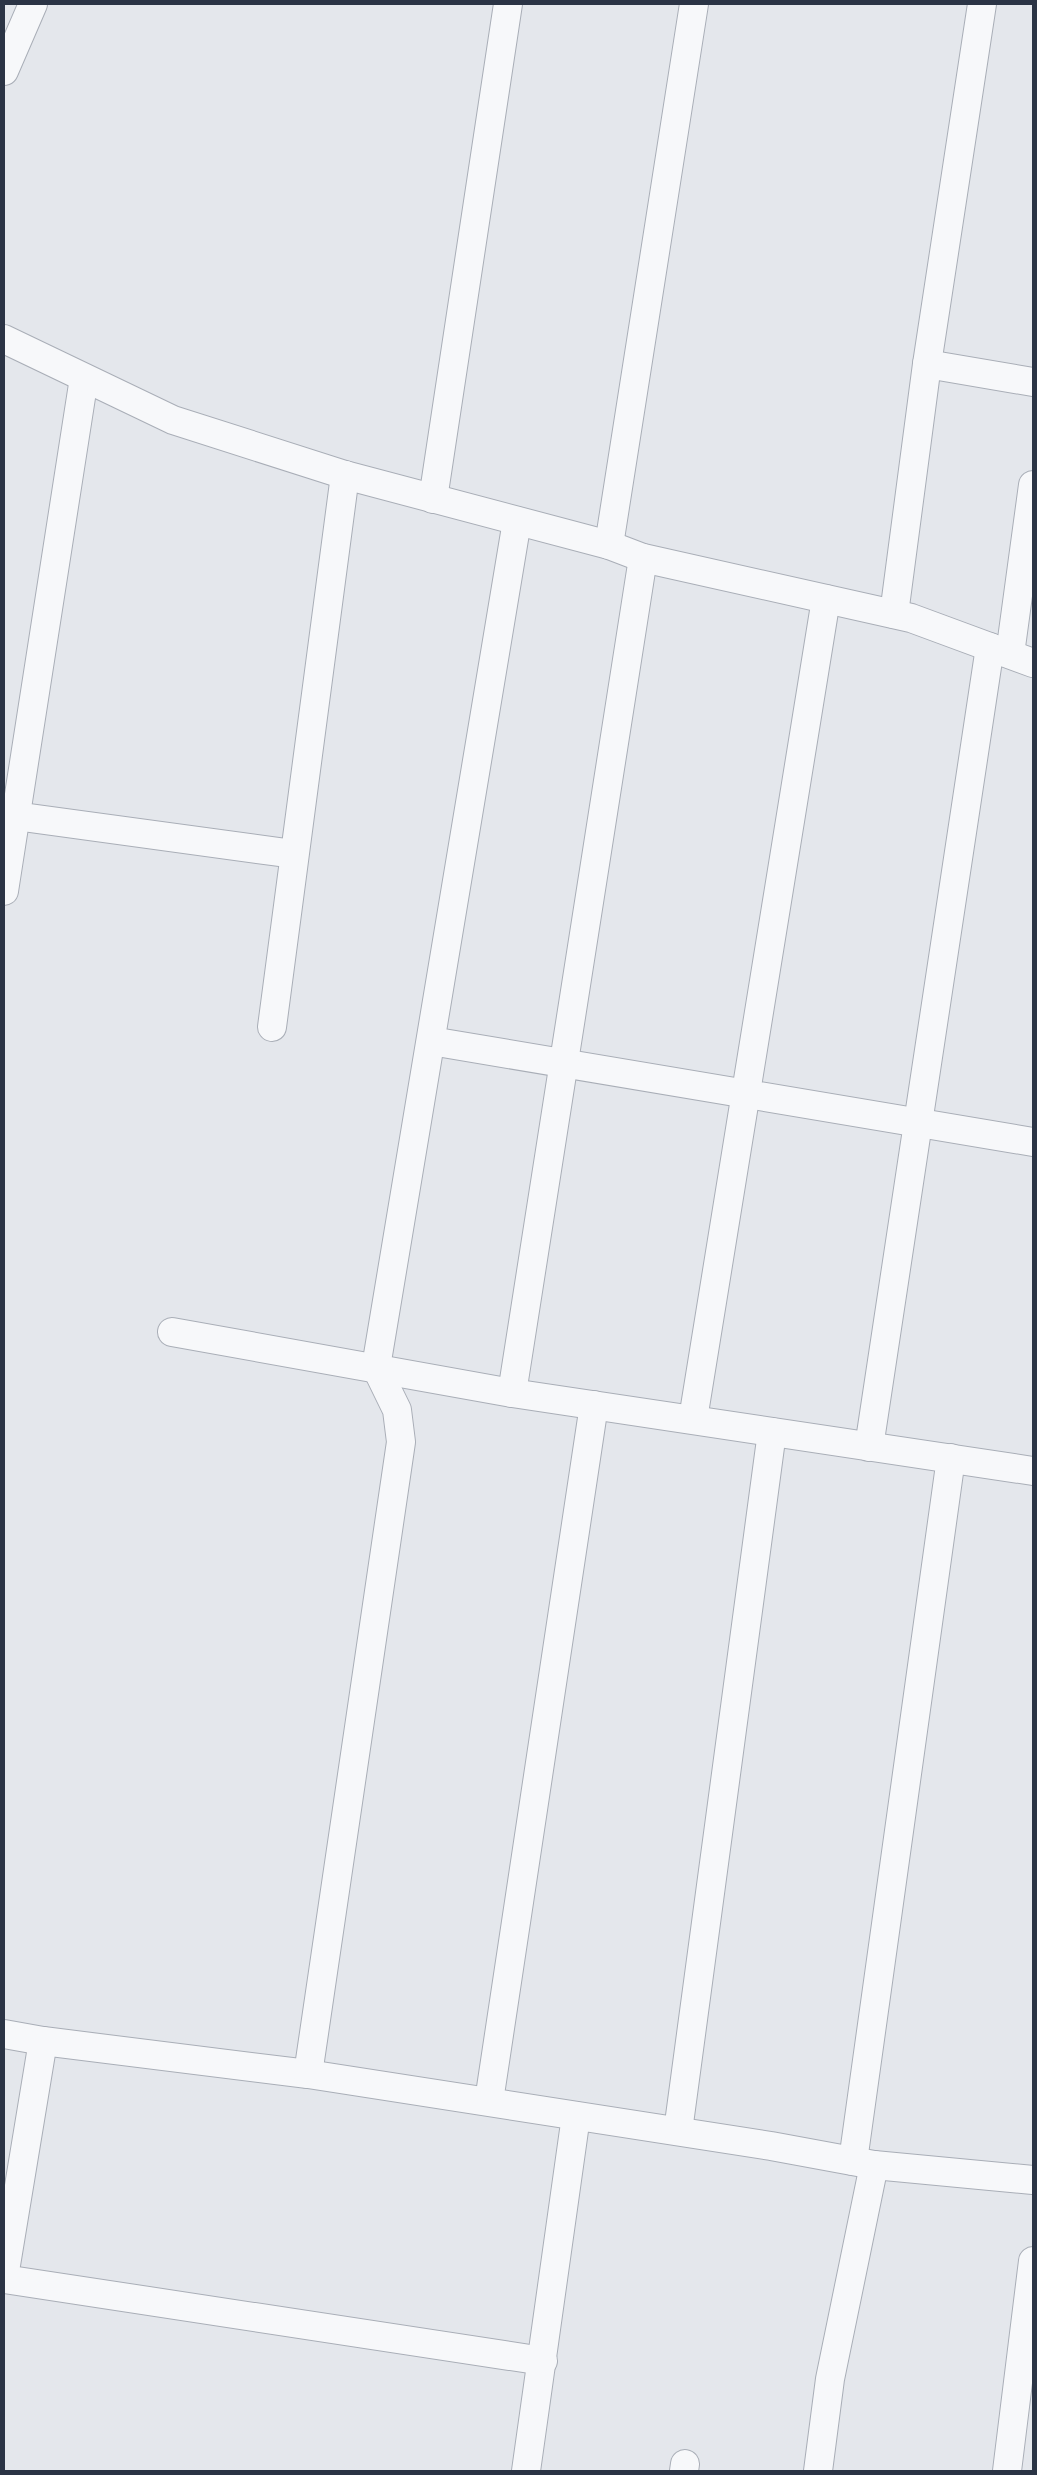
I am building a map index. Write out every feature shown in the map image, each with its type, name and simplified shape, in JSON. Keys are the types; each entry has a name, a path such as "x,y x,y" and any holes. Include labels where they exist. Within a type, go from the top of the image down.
{"street":[{"path":"4,71 33,4"},
{"path":"433,499 508,4"},
{"path":"609,545 694,4"},
{"path":"894,614 927,364 982,4"},
{"path":"4,339 173,420 345,475 609,545 642,558 911,618 1011,655"},
{"path":"927,364 1033,382"},
{"path":"4,891 84,378"},
{"path":"272,1027 345,475"},
{"path":"870,1447 918,1123 1011,655 1033,485"},
{"path":"308,2074 401,1442 397,1410 376,1368 517,521"},
{"path":"512,1393 642,558"},
{"path":"693,1419 826,599"},
{"path":"16,816 294,854"},
{"path":"431,1041 1033,1142"},
{"path":"172,1332 512,1393 1033,1471"},
{"path":"489,2102 594,1405"},
{"path":"678,2131 772,1432"},
{"path":"818,2471 830,2379 864,2163 951,1458"},
{"path":"4,2034 43,2041 308,2074 678,2131 864,2163 1033,2180"},
{"path":"43,2041 7,2235 4,2278 543,2361"},
{"path":"526,2471 576,2116"},
{"path":"1006,2471 1033,2261"}]}
